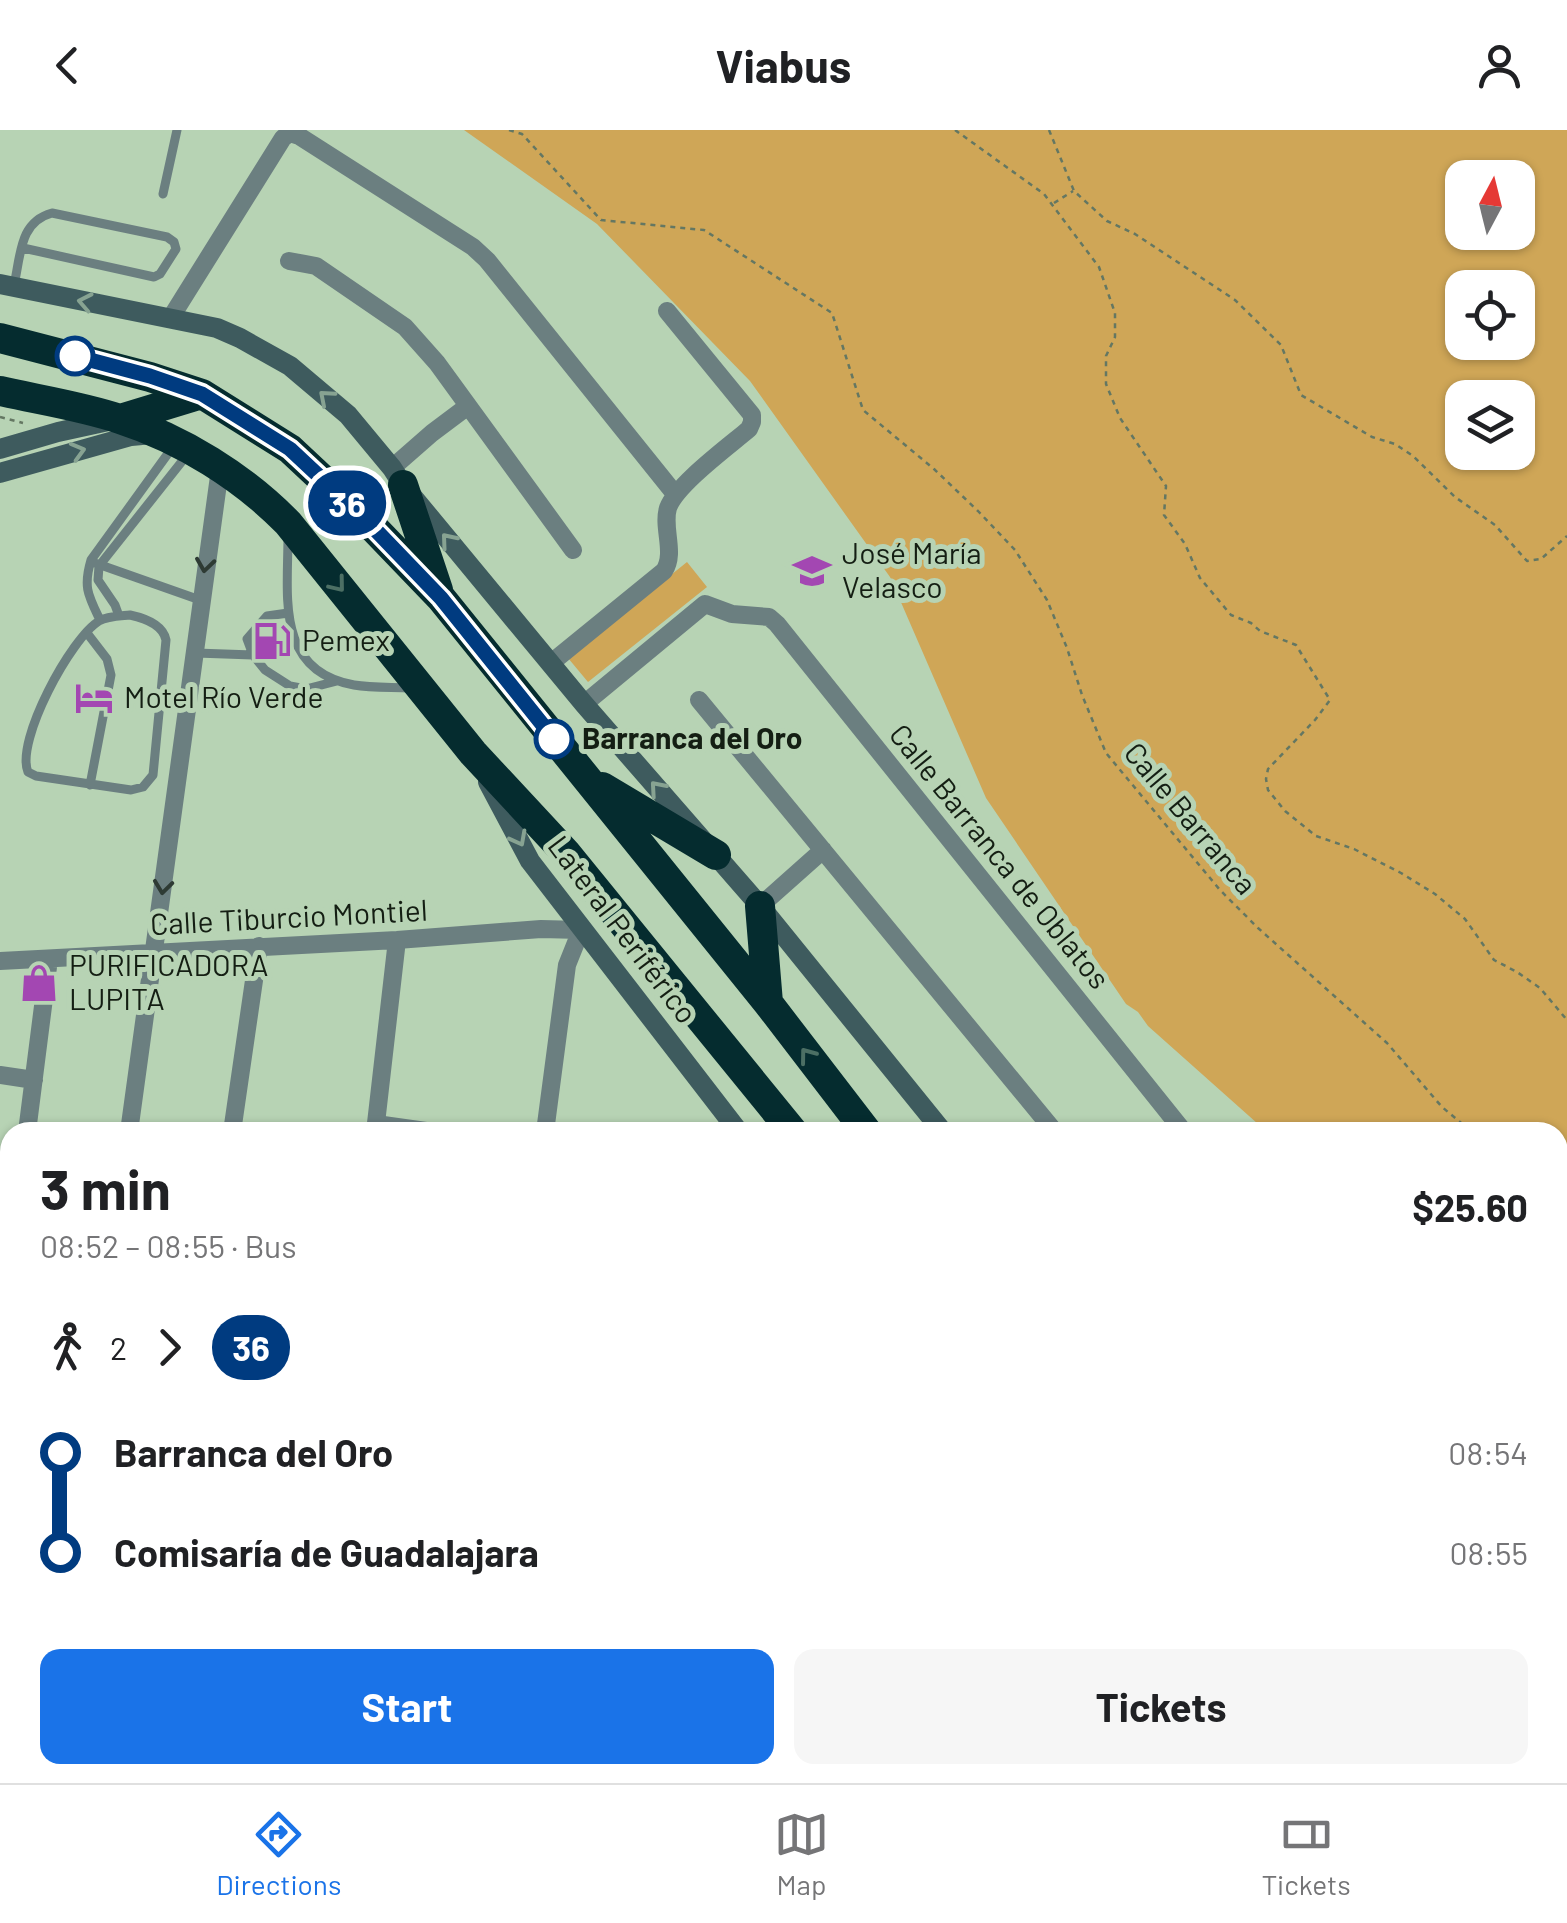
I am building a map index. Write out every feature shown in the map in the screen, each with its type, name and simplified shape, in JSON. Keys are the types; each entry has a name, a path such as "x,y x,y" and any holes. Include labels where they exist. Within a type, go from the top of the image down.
{"highway":[{"path":"0,338 150,376 202,394 290,449 441,598 768,1002 859,1122"},
{"path":"0,392 120,419 175,442 266,500 473,754 566,852 785,1122"},
{"path":"120,419 202,394"},
{"path":"397,477 441,598"},
{"path":"584,777 716,855"},
{"path":"760,906 768,1002"}],"street":[{"path":"170,318 283,138 290,134 299,136 473,247 487,260 675,494"},
{"path":"290,262 316,266 405,327 437,362 574,550"},
{"path":"7,286 217,328 290,366 348,416 584,704 760,906 935,1122"},
{"path":"551,662 668,565 665,528 675,494 749,429 752,422 752,415 667,312"},
{"path":"397,477 432,434 468,406"},
{"path":"0,449 120,419"},
{"path":"0,473 131,436 175,442"},
{"path":"130,1122 220,468"},
{"name":"Calle Barranca de Oblatos","path":"584,704 704,604 732,614 769,618 1176,1122"},
{"path":"699,700 1047,1122"},
{"name":"Lateral Periférico","path":"473,754 530,861 731,1122"},
{"path":"760,906 823,850"},
{"name":"Calle Tiburcio Montiel","path":"0,961 541,929 581,930"},
{"path":"546,1122 567,965 581,930"},
{"path":"377,1122 397,940"},
{"path":"233,1122 259,946"},
{"path":"28,1122 49,959"},
{"path":"0,1075 34,1080"}],"lane":[{"path":"163,194 177,130"},
{"path":"7,286 31,223 52,213 166,237 176,248 154,277 22,248"},
{"path":"100,620 85,580 175,442"},
{"path":"119,616 98,580 95,563 175,442"},
{"path":"288,523 288,612 292,635 302,655 337,680 364,686 421,689"},
{"path":"95,563 200,600"},
{"path":"288,612 268,616 248,639 253,655 265,670 290,686 306,690 337,680"},
{"path":"119,616 138,617 160,628 166,640 150,779 138,790 28,772 24,764 38,709 78,641 100,620 119,616"},
{"path":"87,632 107,658 111,674 90,785"},
{"path":"193,653 253,655"}],"path":[{"name":"Calle Barranca","path":"508,130 522,134 601,220 704,230 832,313 862,410 978,511 1015,550 1047,600 1106,753 1220,890 1388,1042 1442,1107 1460,1122"},
{"path":"955,130 1044,194 1099,267 1115,312 1115,337 1106,356 1106,384 1120,418 1166,486 1164,514 1185,544 1200,578 1231,615 1296,645 1330,700 1268,769 1268,790 1285,811 1316,836 1354,848 1435,894 1465,919 1494,960 1540,988 1567,1020"},
{"path":"1049,130 1074,190 1107,221 1135,234 1235,300 1281,344 1301,395 1413,456 1455,497 1495,526 1526,560 1541,559 1567,536"},
{"path":"1052,205 1074,190"}],"shaded area":[{"path":"464,130 1567,130 1567,1122 1256,1122 1126,1004 986,798 890,577 750,381 597,224"},
{"path":"687,562 707,587 588,682 568,658"}],"bus line":[{"name":"36","path":"75,356 202,394 290,449 441,598 554,739"}],"place":[{"name":"José María Velasco","path":"812,571"},
{"name":"Pemex","path":"272,641"},
{"name":"Motel Río Verde","path":"94,698"},
{"name":"Barranca del Oro","path":"554,739"},
{"name":"PURIFICADORA LUPITA","path":"39,983"}]}
